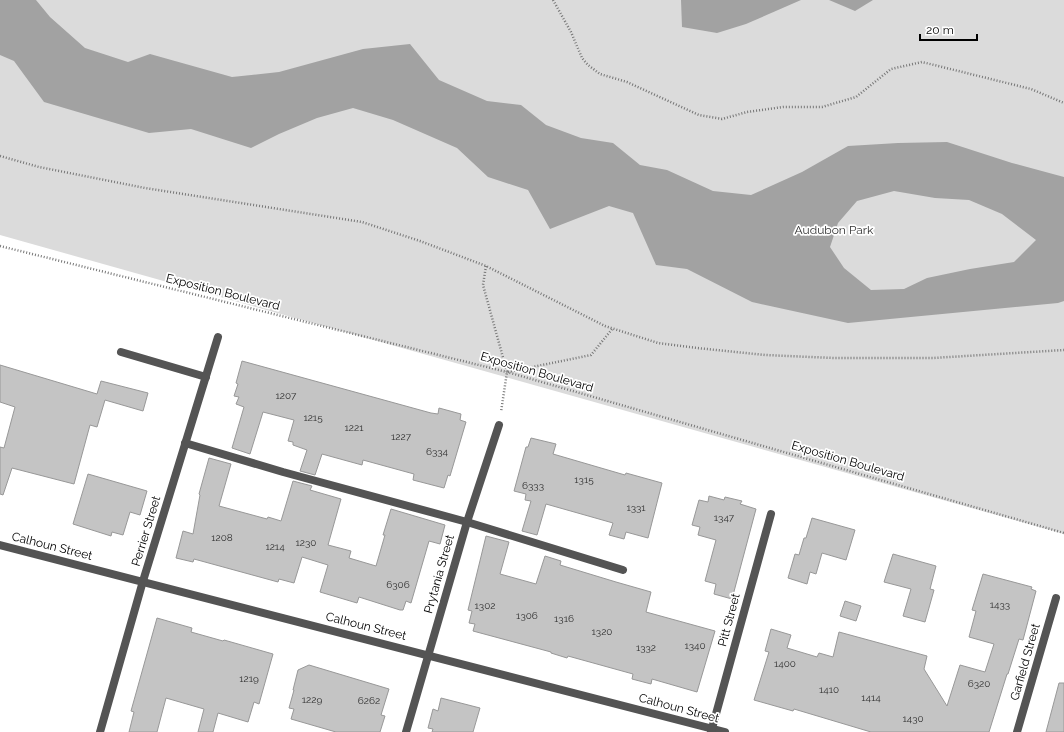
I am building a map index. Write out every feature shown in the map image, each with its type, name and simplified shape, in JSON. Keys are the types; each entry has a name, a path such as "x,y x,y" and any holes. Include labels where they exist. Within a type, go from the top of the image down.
{"street":[{"name":"Perrier Street","path":"100,732 143,582 218,337"},
{"path":"120,352 206,377"},
{"name":"Prytania Street","path":"406,732 467,522 499,425"},
{"path":"185,443 467,522 623,570"},
{"name":"Pitt Street","path":"711,730 771,514"},
{"name":"Calhoun Street","path":"0,545 428,654 711,730 725,732"},
{"name":"Garfield Street","path":"1017,732 1056,598"}],"path":[{"path":"553,0 571,32 582,58 588,65 600,74 627,82 699,114 722,119 747,112 783,107 822,107 856,96 891,69 922,62 1031,89 1064,103"},
{"path":"0,156 39,167 145,188 362,222 486,266 613,328 658,343 765,355 834,358 933,358 1064,350"},
{"name":"Exposition Boulevard","path":"0,246 507,372 1064,533"},
{"path":"486,266 483,285 507,372 499,425"},
{"path":"507,372 591,355 613,328"}],"green space":[{"name":"Audubon Park","path":"0,0 1064,0 1064,534 0,235"}],"shaded area":[{"path":"0,0 36,0 50,17 85,48 128,62 150,54 232,77 279,72 363,49 410,44 439,80 487,101 521,105 546,125 581,138 613,143 640,165 667,170 713,191 751,195 802,172 848,146 947,142 1012,163 1064,177 1064,301 1058,303 848,323 752,302 687,269 656,265 633,213 609,206 550,229 528,190 488,177 457,148 393,120 353,108 317,118 251,148 191,129 149,133 44,102 14,61 0,55","holes":["894,191 935,198 969,200 1002,214 1036,240 1014,262 927,278 904,289 871,290 844,268 830,247 838,223 857,201"]},
{"path":"681,0 801,0 746,24 717,33 682,27"},
{"path":"829,0 873,0 855,11"}],"building":[{"path":"242,361 431,413 438,414 439,408 461,414 460,420 466,422 450,476 448,475 444,488 413,480 414,474 363,460 362,465 322,454 315,475 300,471 307,450 293,445 293,442 288,441 294,420 263,412 250,454 232,448 244,407 236,404 239,397 234,396 238,384 236,383"},
{"path":"0,365 97,394 101,381 148,393 143,411 105,400 97,427 90,425 74,484 12,468 3,495 0,494 0,447 4,448 15,407 0,402"},
{"path":"531,438 556,444 553,454 625,475 626,473 662,483 648,538 626,532 624,539 609,535 613,523 546,504 537,535 522,531 531,501 525,500 526,494 514,491 526,447 528,447"},
{"path":"209,458 231,464 219,506 267,519 268,517 281,521 293,481 312,486 310,490 341,499 328,545 351,551 349,558 376,566 391,509 445,525 440,544 429,541 411,603 406,601 403,610 400,610 359,597 357,603 320,592 328,565 302,557 294,583 279,579 278,582 194,559 193,562 176,558 183,531 193,534 199,494"},
{"path":"88,474 147,491 140,515 130,512 123,535 112,532 111,536 73,524"},
{"path":"709,496 724,500 725,497 742,501 740,504 756,509 732,599 714,594 716,584 705,581 716,540 698,535 700,527 692,525 699,500 708,502"},
{"path":"812,518 855,530 846,560 822,553 816,574 810,572 807,584 788,578 795,554 799,555"},
{"path":"486,536 509,542 500,574 536,584 545,556 561,561 560,565 651,592 646,612 715,631 697,692 652,679 651,684 632,679 633,674 568,656 567,658 551,652 473,631 475,624 469,623 472,611 468,610"},
{"path":"893,554 936,566 930,589 934,590 925,622 903,616 911,589 884,582"},
{"path":"983,574 1032,587 1031,589 1036,591 1023,640 1019,639 989,732 871,732 794,709 793,711 754,700 769,652 765,651 771,629 791,635 787,648 817,657 819,653 833,657 839,632 927,656 924,669 947,706 960,665 985,672 994,644 969,637 976,611 972,610"},
{"path":"845,601 861,606 856,621 840,616"},
{"path":"157,618 192,628 191,632 273,654 259,704 254,702 248,722 218,713 213,732 198,732 204,709 166,698 157,732 129,732 134,712 131,711"},
{"path":"309,665 389,689 381,715 385,716 380,732 336,732 291,719 294,709 289,708 298,670"},
{"path":"1059,683 1064,683 1064,732 1046,732"},
{"path":"441,698 480,708 473,732 432,732 433,729 428,728 433,709 438,711"}]}
